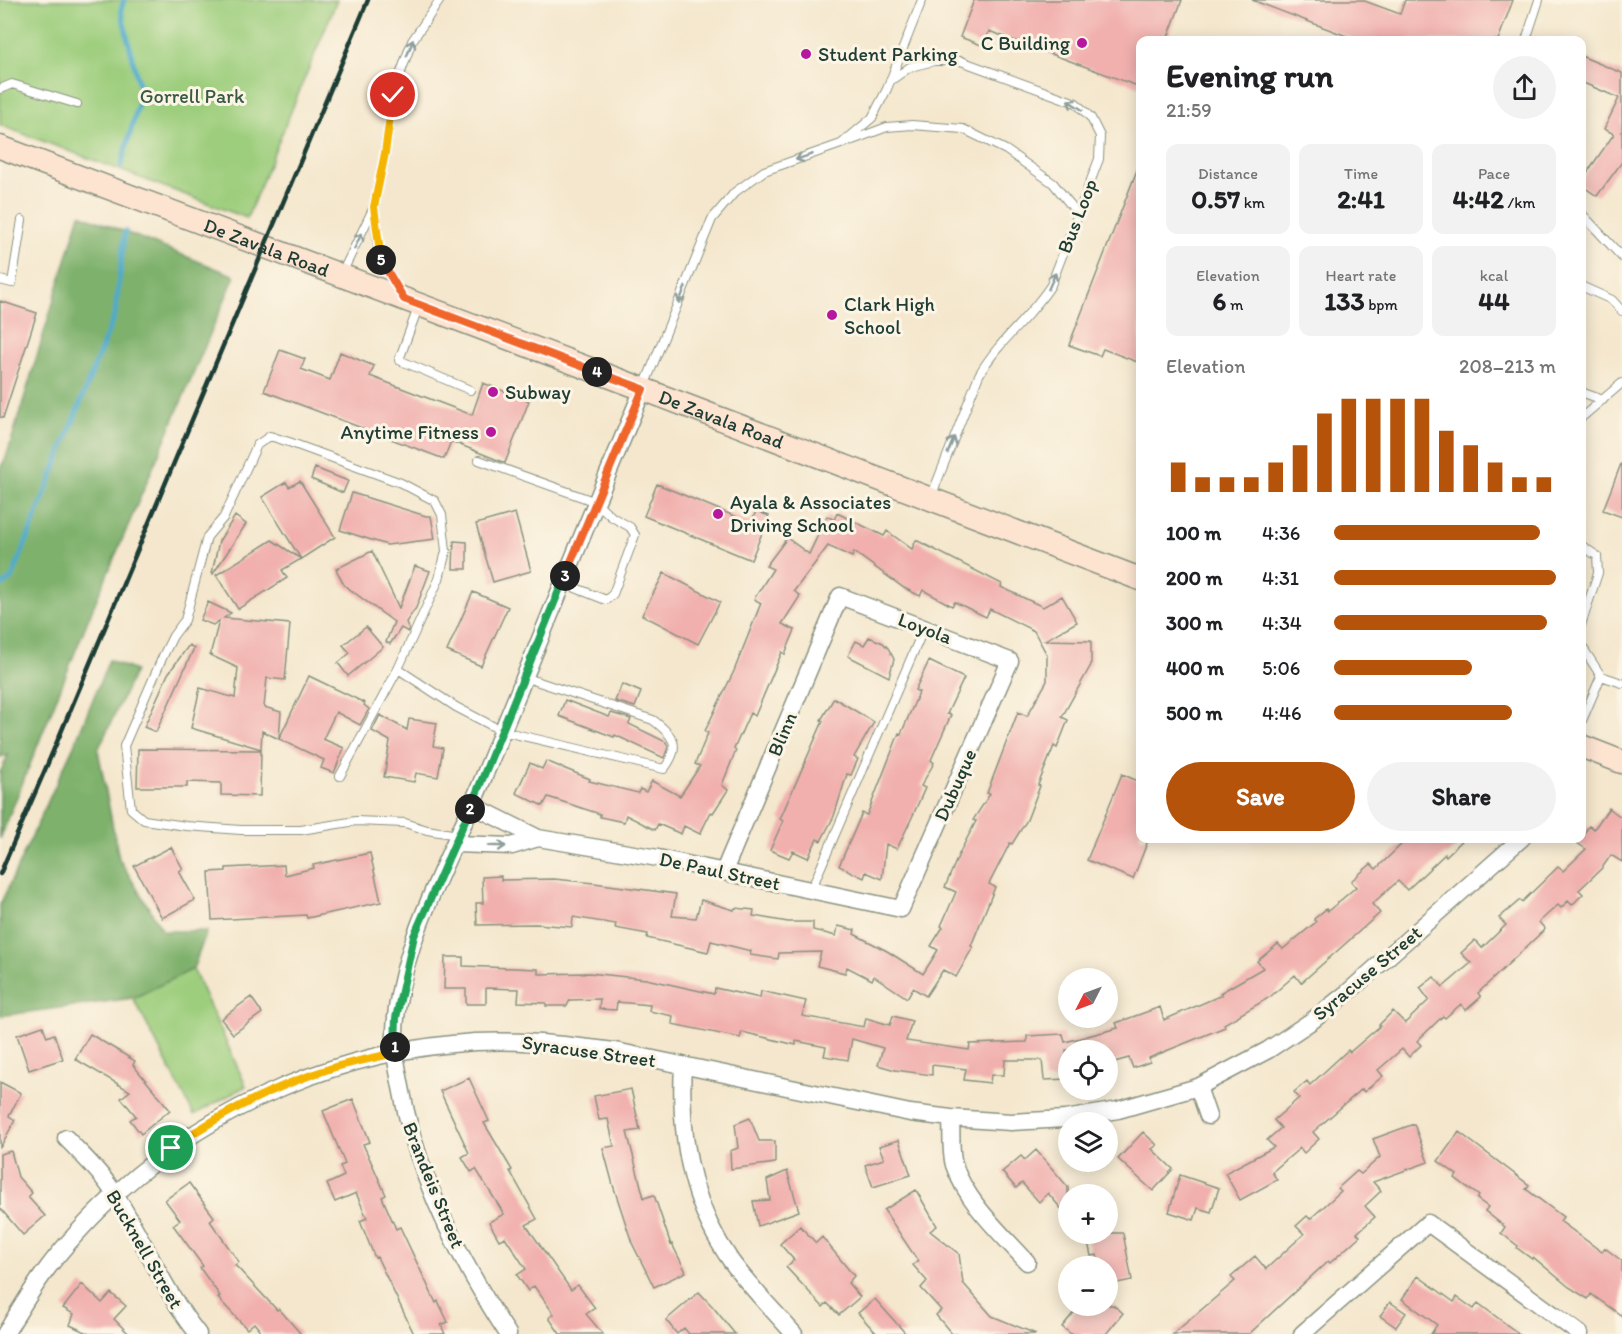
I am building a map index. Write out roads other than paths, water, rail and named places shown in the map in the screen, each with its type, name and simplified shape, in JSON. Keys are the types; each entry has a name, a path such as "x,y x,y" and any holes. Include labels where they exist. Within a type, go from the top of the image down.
{"main road":[{"name":"De Zavala Road","path":"0,147 1136,577"},
{"path":"1586,748 1622,762"}],"street":[{"name":"Brandeis Street","path":"508,1334 482,1294 443,1218 413,1139 395,1053 396,1018 414,936 472,805 643,389"},
{"name":"Loyola","path":"840,596 1010,661"},
{"name":"Blinn","path":"724,871 840,596"},
{"name":"Dubuque","path":"901,909 1010,661"},
{"name":"De Paul Street","path":"472,805 538,838 724,871 901,909"},
{"name":"De Paul Street","path":"456,839 512,846 538,838"},
{"name":"Syracuse Street","path":"5,1334 44,1272 83,1226 115,1194 171,1148 200,1128 246,1103 332,1068 395,1053 453,1044 513,1041 573,1045 683,1065 910,1113 951,1118 1011,1122 1065,1119 1118,1110 1198,1087 1268,1050 1313,1020 1347,993 1516,843"},
{"path":"683,1065 681,1099 684,1136 688,1163 704,1215 732,1262 794,1334"},
{"path":"1198,1087 1208,1116"},
{"path":"951,1118 954,1163 964,1188 981,1211 1027,1262"},
{"name":"Bucknell Street","path":"66,1138 115,1194 159,1276 183,1315 198,1334"},
{"path":"1302,1334 1428,1223 1580,1334"}],"lane":[{"path":"341,275 374,207 385,153 393,95 412,41 440,0"},
{"path":"841,144 872,118 890,81 922,0"},
{"path":"1528,36 1539,0"},
{"name":"Bus Loop","path":"890,81 910,67 934,61 961,61 1076,103 1091,118 1100,136 1099,159 1051,285 1041,302 990,357 979,375 930,500"},
{"path":"0,89 12,84 77,104"},
{"path":"643,389 712,219 735,192 764,171 887,127 912,125 963,129 1006,150 1053,183 1078,214"},
{"path":"374,207 379,256 411,302 399,360 470,390"},
{"path":"1586,218 1622,257"},
{"path":"0,280 12,283 22,220"},
{"path":"1586,288 1612,300 1622,311"},
{"path":"1586,414 1622,383"},
{"path":"1586,394 1603,400"},
{"path":"340,776 398,669 439,579 446,551 442,515 435,501 401,483 270,436 256,445 224,517 207,537 185,620 173,636 163,656 124,746 131,809 144,820 197,827 301,830 356,821 405,824 456,839"},
{"path":"479,460 596,502 612,517 630,526 635,535 613,594 606,600 563,583"},
{"path":"1586,548 1597,556 1598,573 1586,610"},
{"path":"811,890 924,628"},
{"path":"1586,652 1601,675 1622,683"},
{"path":"398,669 456,707 502,731 664,769 671,760 675,748 670,734 653,720 524,677"},
{"path":"1586,711 1601,675"}],"waterway":[{"path":"121,166 141,94 121,10 124,0"},
{"path":"0,587 12,578 115,314 125,231"}],"railway":[{"path":"0,874 368,0"}],"place":[{"name":"C Building","path":"1082,43"},
{"name":"Student Parking","path":"806,54"},
{"name":"Clark High School","path":"832,315"},
{"name":"Subway","path":"493,392"},
{"name":"Anytime Fitness","path":"491,432"},
{"name":"Ayala & Associates Driving School","path":"718,514"}],"park label":[{"name":"Gorrell Park","path":"192,96"}]}
